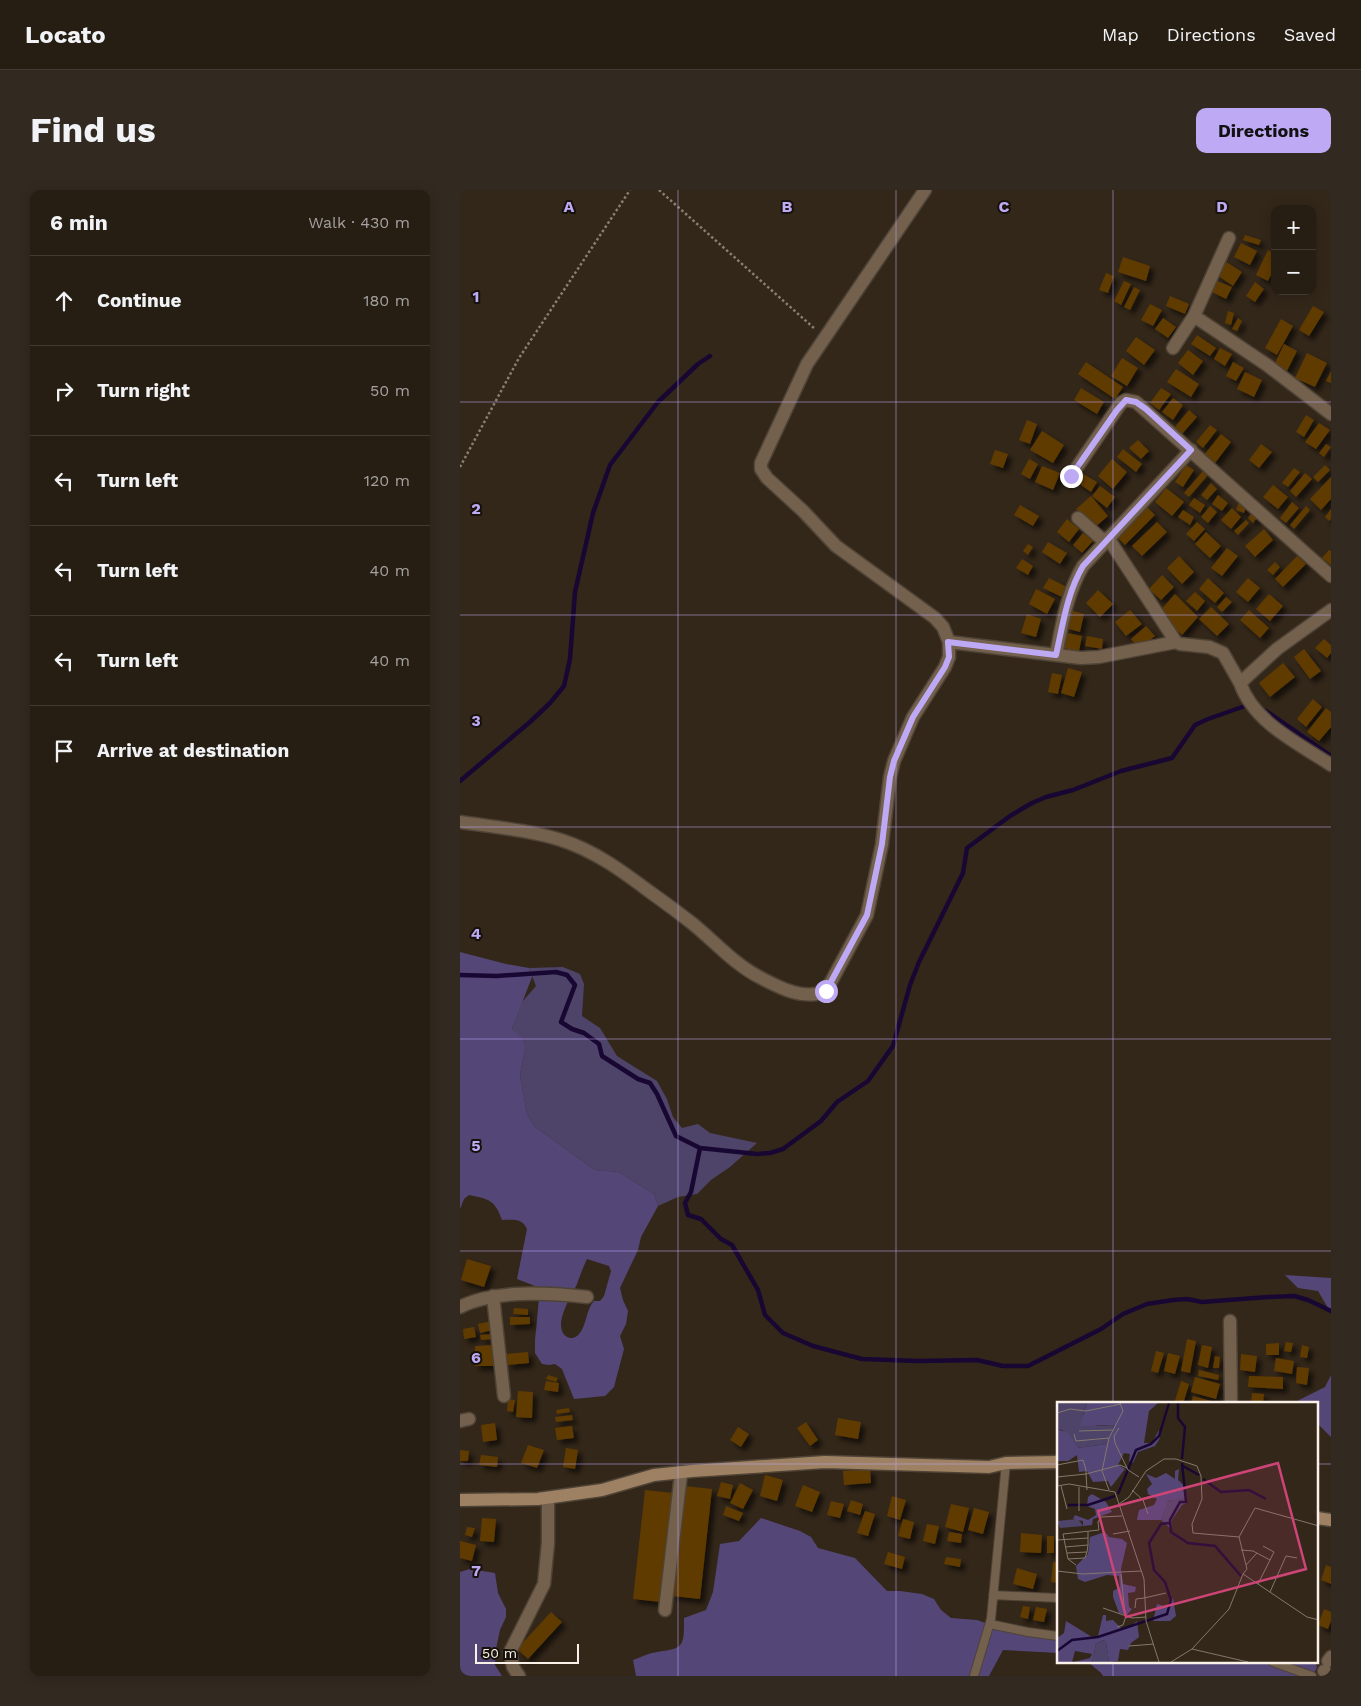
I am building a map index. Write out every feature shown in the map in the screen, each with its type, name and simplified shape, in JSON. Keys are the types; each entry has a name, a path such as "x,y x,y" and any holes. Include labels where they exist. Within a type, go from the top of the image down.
{"street":[{"path":"460,822 542,835 561,840 596,854 693,924 752,973 780,988 808,995 818,995 826,991 867,915 882,844 890,777 894,761 913,717 945,667 949,657 948,642 943,628 935,618 836,546 803,511 767,478 762,469 762,458 807,364 925,190"},
{"path":"1173,348 1194,316 1229,238"},
{"path":"1194,316 1267,365 1331,414"},
{"path":"1071,476 1117,410 1126,400 1136,402 1331,576"},
{"path":"1056,655 1068,600 1075,580 1083,566 1191,450"},
{"path":"1078,518 1106,540 1176,642"},
{"path":"1240,683 1277,649 1331,610"},
{"path":"948,642 1081,658 1099,657 1176,642 1209,647 1223,653 1254,707 1283,733 1331,765"},
{"path":"460,1307 468,1302 492,1296 562,1295 588,1297"},
{"path":"492,1296 504,1396"},
{"path":"1230,1321 1231,1402"},
{"path":"460,1500 548,1498 602,1490 654,1475 825,1462 988,1467 1006,1463 1057,1462"},
{"path":"665,1610 681,1474"},
{"path":"519,1676 513,1667 510,1652 544,1584 548,1543 548,1498"},
{"path":"1318,1518 1331,1520"}],"lane":[{"path":"974,1676 990,1624 1006,1463"},
{"path":"993,1595 1057,1598"},
{"path":"990,1624 1057,1636"},
{"path":"1286,1664 1324,1670"}],"path":[{"path":"460,467 519,358 630,190"},
{"path":"659,190 825,338"}],"shaded area":[{"path":"460,952 529,968 532,977 512,1029 522,1038 525,1049 520,1075 527,1114 534,1126 595,1170 619,1172 654,1194 658,1206 641,1237 638,1250 620,1288 628,1311 626,1324 620,1336 624,1349 614,1387 605,1396 574,1399 562,1369 555,1364 542,1364 535,1353 540,1288 517,1279 527,1229 525,1225 517,1220 502,1220 494,1204 482,1198 469,1195 464,1199 460,1209","holes":["587,1259 609,1266 611,1271 604,1296 600,1301 594,1301 591,1305 580,1333 574,1338 567,1337 561,1326 564,1311"]},
{"path":"563,967 580,974 584,984 582,1016 600,1028 617,1056 657,1081 667,1099 673,1117 682,1128 698,1124 710,1133 757,1143 730,1167 711,1180 697,1194 678,1197 658,1206 654,1194 619,1172 595,1170 534,1126 527,1114 520,1075 525,1049 512,1029 522,1002 536,986 529,968"},
{"path":"1285,1275 1331,1278 1331,1313 1318,1291 1298,1288"},
{"path":"1331,1375 1331,1437 1318,1424 1318,1402 1298,1402 1325,1387"},
{"path":"761,1518 800,1531 811,1537 818,1548 855,1558 887,1591 922,1594 934,1599 941,1610 951,1618 977,1620 1013,1633 1038,1635 1057,1633 1057,1653 1003,1650 989,1676 636,1676 633,1660 651,1653 673,1649 681,1644 684,1634 684,1618 706,1610 713,1592 720,1544 739,1541"},
{"path":"470,1569 495,1573 498,1593 506,1609 506,1617 500,1630 496,1649 495,1665 502,1676 460,1676 460,1572"},
{"path":"1090,1664 1316,1664 1317,1667 1313,1676 1103,1676"}],"building":[{"path":"1245,235 1261,240 1259,245 1243,240"},
{"path":"1241,243 1257,251 1250,265 1234,257"},
{"path":"1268,250 1271,252 1271,275 1268,281 1256,275"},
{"path":"1123,257 1150,266 1146,281 1118,272"},
{"path":"1226,262 1242,272 1233,286 1217,275"},
{"path":"1106,273 1114,276 1108,293 1099,290"},
{"path":"1124,281 1131,284 1121,305 1114,301"},
{"path":"1217,281 1232,287 1226,299 1212,292"},
{"path":"1255,282 1264,289 1255,302 1246,296"},
{"path":"1134,287 1140,290 1130,310 1124,307"},
{"path":"1170,296 1189,304 1185,314 1166,306"},
{"path":"1150,304 1162,310 1153,326 1141,320"},
{"path":"1313,306 1324,312 1309,336 1299,330"},
{"path":"1228,311 1234,313 1231,325 1225,323"},
{"path":"1163,318 1176,327 1168,338 1155,329"},
{"path":"1238,318 1242,321 1237,331 1232,329"},
{"path":"1281,319 1293,326 1277,355 1265,348"},
{"path":"1197,335 1216,348 1210,356 1191,344"},
{"path":"1136,337 1155,350 1144,365 1126,351"},
{"path":"1284,344 1297,351 1287,371 1274,365"},
{"path":"1220,348 1232,354 1225,366 1214,359"},
{"path":"1188,350 1203,361 1193,375 1178,363"},
{"path":"1307,353 1327,363 1315,387 1295,378"},
{"path":"1122,358 1138,368 1127,386 1111,376"},
{"path":"1086,362 1123,387 1115,399 1078,374"},
{"path":"1233,362 1244,368 1236,381 1226,376"},
{"path":"1176,369 1199,384 1191,397 1167,382"},
{"path":"1331,371 1331,383 1326,381"},
{"path":"1245,372 1262,380 1254,397 1237,389"},
{"path":"1081,388 1104,402 1097,414 1074,400"},
{"path":"1161,388 1171,394 1159,410 1150,403"},
{"path":"1173,398 1183,405 1173,420 1162,412"},
{"path":"1189,410 1197,417 1182,434 1175,427"},
{"path":"1306,415 1314,420 1304,437 1296,432"},
{"path":"1027,420 1037,424 1030,444 1019,440"},
{"path":"1319,423 1330,430 1316,449 1305,442"},
{"path":"1210,425 1217,430 1203,448 1196,442"},
{"path":"1042,431 1064,445 1053,463 1030,450"},
{"path":"1221,434 1231,442 1215,463 1204,455"},
{"path":"1138,440 1149,451 1141,459 1129,448"},
{"path":"1261,444 1272,452 1259,468 1249,460"},
{"path":"1326,444 1331,447 1324,457 1319,453"},
{"path":"1123,449 1142,464 1136,472 1117,457"},
{"path":"995,450 1008,454 1003,468 990,464"},
{"path":"1029,459 1038,464 1030,479 1021,474"},
{"path":"1112,459 1127,472 1113,489 1098,476"},
{"path":"1186,465 1194,470 1183,487 1175,482"},
{"path":"1325,465 1330,470 1318,482 1313,477"},
{"path":"1042,466 1060,473 1053,490 1035,482"},
{"path":"1294,468 1300,472 1288,487 1282,483"},
{"path":"1203,471 1208,475 1189,497 1184,493"},
{"path":"1080,472 1097,482 1091,492 1075,481"},
{"path":"1305,473 1312,479 1296,497 1290,491"},
{"path":"1331,477 1331,499 1321,510 1310,499"},
{"path":"1211,483 1217,489 1207,500 1201,495"},
{"path":"1273,485 1288,497 1278,509 1263,497"},
{"path":"1100,486 1115,497 1107,508 1092,496"},
{"path":"1166,488 1184,502 1172,516 1155,502"},
{"path":"1218,495 1228,503 1222,511 1212,504"},
{"path":"1091,496 1108,516 1093,529 1076,509"},
{"path":"1194,498 1205,505 1200,513 1189,505"},
{"path":"1239,502 1247,505 1244,513 1236,510"},
{"path":"1292,502 1299,508 1286,523 1280,518"},
{"path":"1020,505 1039,516 1033,526 1014,515"},
{"path":"1146,506 1155,515 1125,545 1116,536"},
{"path":"1210,506 1217,512 1208,523 1201,517"},
{"path":"1306,506 1310,510 1294,529 1290,525"},
{"path":"1232,508 1241,517 1231,529 1221,520"},
{"path":"1331,509 1331,519 1329,521 1325,517"},
{"path":"1183,510 1194,517 1190,525 1178,517"},
{"path":"1254,510 1260,514 1253,523 1248,518"},
{"path":"1067,519 1079,529 1069,542 1057,532"},
{"path":"1246,520 1249,523 1238,535 1234,531"},
{"path":"1157,522 1167,532 1142,556 1132,546"},
{"path":"1197,522 1205,529 1194,541 1186,534"},
{"path":"1264,529 1273,540 1255,557 1245,546"},
{"path":"1206,532 1221,546 1210,558 1195,544"},
{"path":"1083,533 1093,541 1082,553 1073,545"},
{"path":"1048,542 1067,553 1060,564 1042,552"},
{"path":"1028,544 1033,547 1028,555 1023,551"},
{"path":"1227,548 1238,556 1222,576 1211,568"},
{"path":"1329,550 1331,551 1331,565 1322,558"},
{"path":"1179,556 1194,572 1182,584 1167,568"},
{"path":"1297,556 1306,564 1283,587 1275,579"},
{"path":"1022,559 1033,566 1028,575 1016,568"},
{"path":"1275,562 1280,567 1273,575 1267,570"},
{"path":"1162,575 1174,587 1161,600 1149,589"},
{"path":"1049,578 1067,587 1062,597 1043,588"},
{"path":"1208,578 1224,593 1215,603 1199,589"},
{"path":"1248,578 1260,588 1248,602 1236,592"},
{"path":"1036,589 1055,599 1047,614 1029,604"},
{"path":"1098,590 1113,604 1100,617 1086,603"},
{"path":"1195,592 1205,601 1197,611 1186,601"},
{"path":"1175,594 1198,617 1182,635 1158,613"},
{"path":"1269,594 1283,606 1270,621 1256,609"},
{"path":"1226,597 1232,602 1222,612 1217,607"},
{"path":"1211,607 1229,624 1217,636 1199,619"},
{"path":"1070,610 1084,614 1080,632 1065,628"},
{"path":"1130,610 1142,624 1126,636 1115,622"},
{"path":"1249,610 1269,628 1260,638 1240,620"},
{"path":"1027,614 1041,619 1036,637 1021,633"},
{"path":"1146,626 1155,636 1139,649 1131,639"},
{"path":"1067,633 1082,636 1079,651 1064,648"},
{"path":"1087,636 1103,639 1102,649 1085,646"},
{"path":"1324,639 1331,645 1331,653 1327,658 1315,648"},
{"path":"1304,649 1321,671 1310,679 1294,657"},
{"path":"1283,663 1295,677 1270,697 1259,683"},
{"path":"1068,668 1082,672 1074,697 1061,693"},
{"path":"1052,673 1062,675 1058,694 1048,692"},
{"path":"1313,699 1322,707 1306,727 1297,719"},
{"path":"1326,708 1331,712 1331,727 1319,741 1307,732"},
{"path":"467,1259 491,1266 484,1287 461,1280"},
{"path":"514,1308 528,1309 528,1315 513,1314"},
{"path":"510,1317 530,1317 530,1324 510,1325"},
{"path":"492,1321 493,1330 480,1333 478,1324"},
{"path":"474,1327 476,1337 464,1339 463,1329"},
{"path":"494,1334 495,1339 481,1340 480,1335"},
{"path":"1187,1339 1196,1341 1190,1373 1181,1371"},
{"path":"1286,1342 1293,1343 1291,1352 1284,1351"},
{"path":"1279,1343 1279,1355 1266,1355 1266,1344"},
{"path":"495,1345 495,1366 475,1366 475,1346"},
{"path":"1202,1345 1212,1347 1208,1368 1198,1365"},
{"path":"1302,1345 1309,1347 1307,1358 1300,1357"},
{"path":"1156,1351 1164,1353 1158,1373 1151,1371"},
{"path":"528,1352 529,1363 508,1365 506,1354"},
{"path":"1168,1353 1180,1356 1175,1374 1164,1371"},
{"path":"1241,1354 1257,1356 1255,1372 1240,1370"},
{"path":"1215,1356 1220,1357 1219,1368 1213,1368"},
{"path":"1276,1358 1294,1361 1292,1374 1274,1371"},
{"path":"1297,1367 1309,1368 1307,1385 1296,1383"},
{"path":"1199,1370 1219,1375 1218,1380 1198,1376"},
{"path":"548,1375 558,1378 556,1382 546,1379"},
{"path":"1249,1376 1283,1377 1283,1389 1248,1387"},
{"path":"1195,1377 1220,1384 1216,1399 1191,1392"},
{"path":"546,1381 559,1383 558,1392 544,1390"},
{"path":"1181,1381 1189,1384 1184,1402 1175,1402"},
{"path":"518,1391 533,1392 532,1418 516,1417"},
{"path":"1252,1393 1264,1394 1263,1402 1251,1402"},
{"path":"1193,1396 1214,1402 1192,1402"},
{"path":"508,1399 515,1400 513,1412 507,1411"},
{"path":"569,1408 570,1412 557,1414 556,1410"},
{"path":"572,1415 573,1420 556,1422 555,1417"},
{"path":"838,1418 861,1422 858,1439 835,1435"},
{"path":"806,1422 818,1440 810,1446 797,1428"},
{"path":"495,1423 497,1440 483,1442 481,1425"},
{"path":"572,1426 574,1438 557,1440 555,1428"},
{"path":"738,1427 749,1434 741,1447 730,1440"},
{"path":"528,1445 544,1450 537,1468 521,1463"},
{"path":"566,1448 578,1450 575,1469 563,1467"},
{"path":"460,1450 469,1451 468,1461 460,1461"},
{"path":"481,1455 498,1457 497,1467 479,1465"},
{"path":"870,1469 871,1483 844,1485 843,1471"},
{"path":"765,1475 783,1480 777,1501 760,1496"},
{"path":"721,1482 733,1485 730,1499 717,1496"},
{"path":"740,1483 753,1490 743,1509 730,1503"},
{"path":"803,1485 820,1492 812,1512 795,1506"},
{"path":"684,1486 712,1489 700,1599 672,1596"},
{"path":"645,1490 673,1493 661,1602 633,1599"},
{"path":"892,1496 906,1500 900,1520 887,1516"},
{"path":"851,1500 863,1504 860,1515 847,1511"},
{"path":"831,1501 844,1504 840,1518 827,1515"},
{"path":"951,1504 969,1508 963,1532 945,1527"},
{"path":"726,1506 743,1513 739,1521 723,1515"},
{"path":"974,1508 989,1512 983,1534 968,1530"},
{"path":"865,1511 875,1514 868,1536 857,1533"},
{"path":"482,1518 496,1519 494,1542 480,1541"},
{"path":"903,1519 914,1522 910,1539 898,1536"},
{"path":"927,1524 939,1526 935,1544 923,1541"},
{"path":"467,1527 475,1528 472,1537 465,1535"},
{"path":"949,1532 962,1534 961,1543 947,1541"},
{"path":"1021,1533 1042,1535 1041,1553 1020,1552"},
{"path":"1047,1536 1054,1536 1054,1553 1047,1553"},
{"path":"460,1541 476,1545 472,1561 460,1558"},
{"path":"888,1552 905,1557 902,1569 884,1564"},
{"path":"946,1557 961,1559 960,1567 944,1564"},
{"path":"1053,1562 1057,1563 1057,1583 1051,1582"},
{"path":"1326,1565 1331,1567 1331,1584 1321,1580"},
{"path":"1017,1568 1037,1574 1033,1589 1013,1584"},
{"path":"1023,1606 1030,1607 1028,1619 1020,1617"},
{"path":"1036,1607 1047,1609 1044,1622 1033,1620"},
{"path":"1324,1609 1331,1612 1331,1621 1328,1629 1318,1625"},
{"path":"551,1612 562,1622 528,1659 517,1649"}],"waterway":[{"path":"460,781 530,722 564,686 570,659 575,592 593,513 610,465 658,402 698,364 710,356"},
{"path":"460,975 497,976 556,972 567,975 575,985 561,1022 572,1029 584,1033 599,1044 602,1056 638,1079 650,1083 676,1136 700,1148 757,1154 783,1149 821,1121 837,1102 868,1081 893,1046 910,985 919,962 963,873 967,848 1010,816 1032,803 1073,790 1121,771 1172,758 1195,725 1245,706 1250,707"},
{"path":"1259,709 1266,711 1331,756"},
{"path":"700,1148 691,1192 685,1203 688,1215 701,1219 721,1239 732,1245 758,1290 765,1315 783,1333 813,1346 862,1359 918,1361 977,1360 1003,1366 1028,1366 1101,1329 1123,1314 1147,1304 1173,1300 1187,1299 1202,1302 1294,1296 1308,1300 1331,1311"}],"route":[{"path":"826,991 867,915 882,844 890,777 894,761 913,717 945,667 949,657 948,642 1056,655 1068,600 1075,580 1083,566 1191,450 1146,409 1136,402 1126,400 1071,476"}]}
